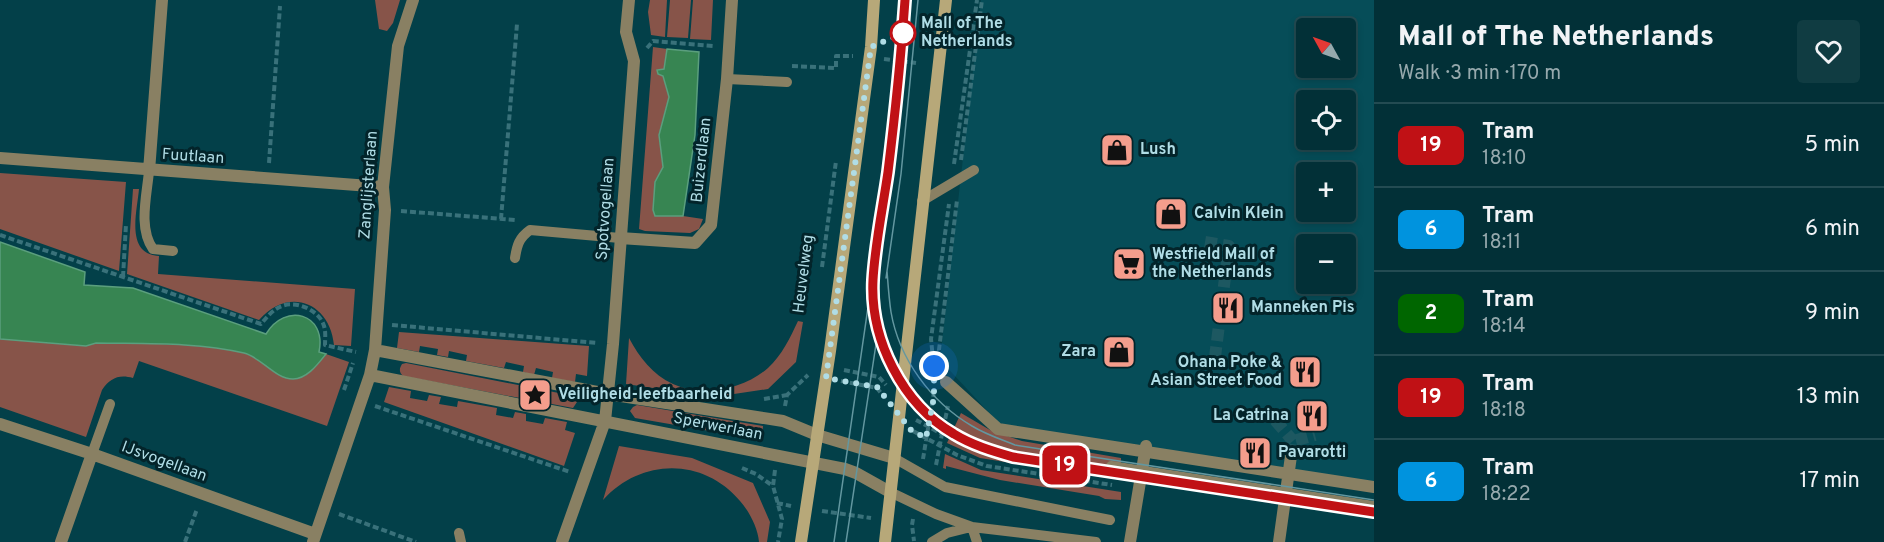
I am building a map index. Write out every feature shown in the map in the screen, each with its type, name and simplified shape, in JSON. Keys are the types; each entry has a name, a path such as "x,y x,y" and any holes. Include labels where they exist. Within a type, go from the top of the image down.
{"main road":[{"path":"801,542 871,47 874,0"},
{"path":"885,542 946,0"}],"street":[{"path":"149,171 162,0"},
{"name":"Zanglijsterlaan","path":"314,538 370,375 375,350 385,210 384,187 398,46 413,0"},
{"name":"Spotvogellaan","path":"562,542 605,421 634,61 626,32 629,0"},
{"name":"Buizerdlaan","path":"620,238 695,243 711,225 728,79 732,0"},
{"name":"Fuutlaan","path":"0,158 384,187"},
{"name":"Sperwerlaan","path":"375,350 608,394 783,421 817,435 894,458"},
{"name":"Sperwerlaan","path":"370,375 856,473 890,492"},
{"path":"940,384 998,429 1146,448 1374,487"},
{"name":"IJsvogellaan","path":"0,424 92,454 314,538"},
{"path":"1130,542 1146,448"},
{"path":"61,542 92,454"},
{"path":"1279,542 1291,456"}],"lane":[{"path":"728,79 787,82"},
{"path":"922,201 974,170"},
{"path":"149,171 144,228 146,240 153,249 173,251"},
{"path":"515,258 517,245 522,236 530,230 620,238"},
{"path":"92,454 110,404"},
{"path":"894,458 945,487 1110,520"},
{"path":"1111,466 1374,506"},
{"path":"890,492 972,527 1096,542"},
{"path":"932,542 947,533 972,527"},
{"path":"972,527 976,542"}],"path":[{"path":"268,179 280,6"},
{"path":"501,219 517,24"},
{"path":"634,61 653,41 729,47"},
{"path":"851,67 852,45"},
{"path":"791,66 836,68 836,56 852,56"},
{"name":"Heuvelweg","path":"821,272 834,169 839,151"},
{"path":"385,210 525,221"},
{"path":"0,235 261,324 282,305 292,304 303,307 321,319 325,327 325,345 356,352"},
{"path":"376,324 613,344"},
{"path":"931,339 934,376"},
{"path":"783,421 787,395 808,376 809,364"},
{"path":"808,376 877,387 911,430 926,438"},
{"path":"921,473 926,438 940,384"},
{"path":"778,456 772,486 782,519 778,542"},
{"path":"185,542 202,494"},
{"path":"777,503 888,521"},
{"path":"915,542 912,525 916,505"},
{"path":"324,509 416,542"}],"shaded area":[{"path":"375,0 400,0 393,23 387,31 379,29"},
{"path":"650,0 667,0 665,37 651,35 648,12"},
{"path":"670,0 691,0 688,38 667,37"},
{"path":"693,0 713,0 711,40 690,39"},
{"name":"Westfield Mall of the Netherlands","path":"981,0 1374,0 1374,491 1008,433 940,360"},
{"path":"653,47 667,49 664,70 658,70 663,75 669,97 659,135 663,167 655,182 655,216 703,219 699,229 690,233 639,229"},
{"path":"667,49 699,52 695,135 683,216 655,216 653,210 655,182 663,167 659,135 669,97 663,76 658,74 657,70 664,69"},
{"path":"0,173 126,182 119,271 0,229"},
{"path":"133,189 139,189 135,220 137,240 141,248 159,256 158,274 355,289 351,346 334,345 331,330 325,318 316,309 306,304 294,302 282,304 270,310 259,320 127,274"},
{"path":"0,242 85,272 84,285 133,288 266,334 283,318 293,315 303,316 317,328 320,339 319,352 326,354 307,374 293,379 280,376 250,355 226,349 170,344 96,343 86,346 0,339"},
{"path":"798,321 803,322 796,362 768,389 714,397 626,384 629,338 647,365 659,376 685,388 710,391 735,386 768,368 782,352"},
{"path":"399,332 589,346 587,376 576,374 575,382 552,378 553,372 536,368 534,375 523,372 524,366 506,362 504,368 466,361 467,355 449,351 448,357 437,355 438,349 420,346 419,352 397,348"},
{"path":"0,339 86,346 96,343 170,344 226,349 250,355 280,376 293,379 307,374 326,354 349,362 327,426 139,361 133,378 123,376 115,378 108,382 102,390 86,437 0,407"},
{"path":"402,364 574,396 577,402 573,408 403,376 400,369"},
{"path":"389,387 411,391 410,398 427,401 429,395 441,397 439,404 457,407 458,401 497,408 496,415 513,418 515,412 526,414 526,421 543,424 545,418 567,422 565,430 575,433 564,466 384,402"},
{"path":"637,405 763,426 762,440 635,418 630,411"},
{"path":"961,413 990,430 1022,441 1121,458 1121,480 980,458 947,443"},
{"path":"619,446 692,458 753,483 770,522 767,542 759,542 750,515 740,501 708,476 690,470 672,468 653,470 635,476 618,486 603,500"},
{"path":"945,454 981,470 1121,492 1121,500 1000,480 946,466 946,469 943,468"}],"tunnel":[{"path":"1205,242 1229,246 1215,357"},
{"path":"1275,420 1293,441"},
{"path":"1291,456 1293,441 1315,435"}],"tram line":[{"path":"834,542 888,169 905,0"},
{"name":"19","path":"905,0 888,169 873,281 878,328 891,365 916,402 951,433 978,447 1013,457 1374,512"},
{"path":"886,278 901,174 918,0"},
{"path":"887,271 890,307 895,329 909,362 930,392 943,405 982,432 1015,445 1374,500"},
{"path":"873,281 878,327 892,365 902,382 927,413 959,437 977,446 1013,457 1374,512"},
{"path":"846,542 878,331"}],"place":[{"name":"Mall of The Netherlands","path":"903,33"},
{"name":"Lush","path":"1117,150"},
{"name":"Calvin Klein","path":"1171,214"},
{"name":"Westfield Mall of the Netherlands","path":"1129,264"},
{"name":"Manneken Pis","path":"1228,308"},
{"name":"Zara","path":"1119,352"},
{"name":"Ohana Poke & Asian Street Food","path":"1305,372"},
{"name":"Veiligheid-leefbaarheid","path":"535,395"},
{"name":"La Catrina","path":"1312,416"},
{"name":"Pavarotti","path":"1255,453"}],"route":[{"path":"903,33 871,47 826,378 877,387 911,430 926,438 934,397 934,366"}]}
